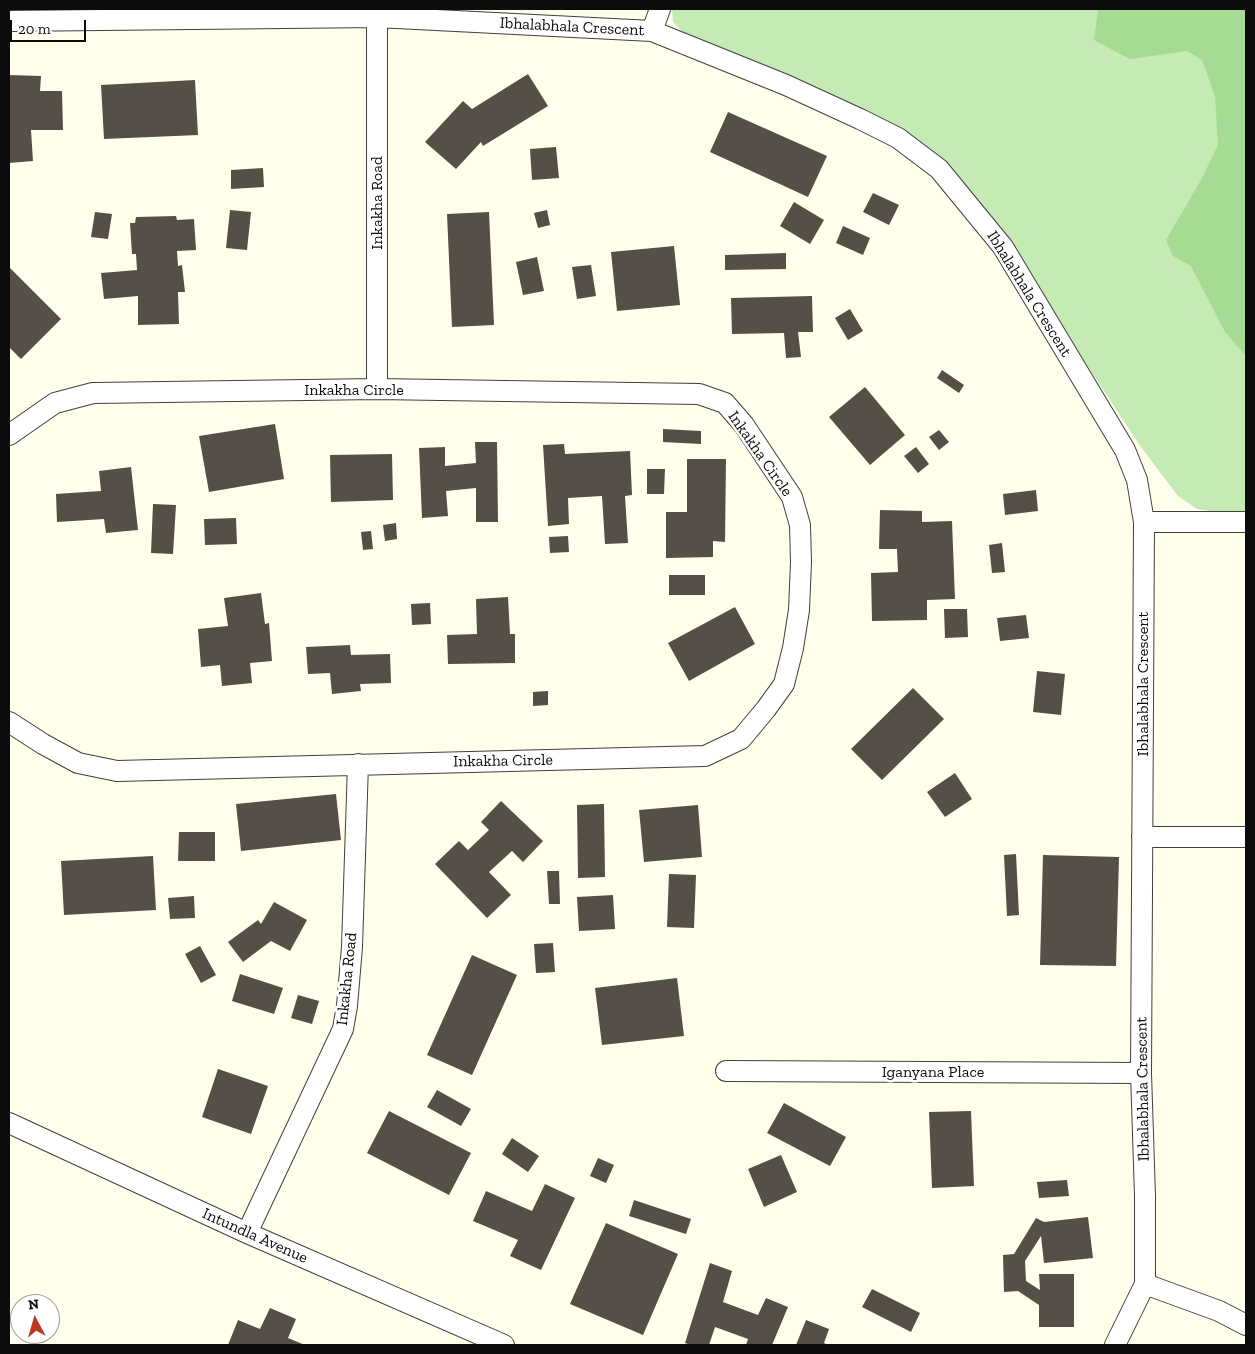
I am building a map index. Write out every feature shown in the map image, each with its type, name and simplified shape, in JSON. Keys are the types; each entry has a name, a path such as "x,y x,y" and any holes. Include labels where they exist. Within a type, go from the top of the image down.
{"street":[{"path":"652,31 660,9"},
{"name":"Ibhalabhala Crescent","path":"9,20 377,17 652,31 786,84 860,119 898,138 939,169 1002,247 1125,450 1137,480 1144,522 1141,1073 1145,1196 1145,1284 1115,1345"},
{"name":"Inkakha Road","path":"377,17 377,389"},
{"name":"Inkakha Circle","path":"9,435 55,403 93,393 377,389 699,394 724,403 744,425 792,496 800,525 801,562 799,601 793,648 784,684 741,739 705,756 117,771 78,763 43,744 9,722"},
{"path":"1144,522 1246,522"},
{"name":"Inkakha Road","path":"247,1233 343,1029 352,947 358,764"},
{"path":"1142,837 1246,837"},
{"name":"Iganyana Place","path":"726,1071 1141,1073"},
{"name":"Intundla Avenue","path":"9,1123 247,1233 504,1345"},
{"path":"1145,1284 1220,1311 1246,1325"}],"green space":[{"path":"672,9 1246,9 1246,513 1221,513 1197,509 1178,496 1141,447 1008,246 943,165 689,38 673,22"},
{"path":"1098,9 1246,9 1246,356 1225,332 1191,266 1173,256 1166,240 1201,180 1218,145 1215,96 1202,60 1187,51 1130,59 1094,40"}],"building":[{"path":"528,74 548,106 483,146 481,142 456,169 425,142 463,101 472,109"},
{"path":"9,75 41,76 40,91 62,91 63,130 31,130 33,161 9,163"},
{"path":"195,80 198,135 104,139 101,85"},
{"path":"728,112 827,156 808,197 710,152"},
{"path":"556,147 559,178 532,180 530,149"},
{"path":"263,168 264,187 231,189 231,170"},
{"path":"873,193 899,205 889,225 863,212"},
{"path":"794,202 824,220 810,244 780,226"},
{"path":"230,210 251,212 247,250 226,248"},
{"path":"547,210 550,225 538,228 534,213"},
{"path":"95,212 112,214 108,239 91,237"},
{"path":"489,212 494,325 452,327 447,214"},
{"path":"176,216 177,220 194,219 196,250 177,251 178,266 182,265 185,292 178,292 179,324 138,325 138,296 104,299 101,273 137,270 136,254 132,254 130,223 135,223 136,217"},
{"path":"843,226 870,238 863,255 836,243"},
{"path":"674,246 680,305 617,311 611,252"},
{"path":"786,253 786,269 725,270 725,255"},
{"path":"537,257 544,291 523,295 516,262"},
{"path":"591,265 596,296 577,299 572,267"},
{"path":"9,267 61,319 21,359 9,347"},
{"path":"812,296 813,332 798,332 801,357 786,358 784,333 732,334 731,298"},
{"path":"850,309 863,331 848,340 835,318"},
{"path":"942,370 964,385 959,393 937,378"},
{"path":"865,387 905,435 870,465 829,417"},
{"path":"275,424 284,479 209,492 199,436"},
{"path":"663,429 701,431 701,444 663,442"},
{"path":"939,430 949,442 939,450 929,437"},
{"path":"475,442 497,442 498,522 476,522 476,488 446,491 448,516 422,518 419,448 445,447 445,466 476,463"},
{"path":"564,444 565,454 630,451 632,495 625,496 628,543 605,544 602,496 568,498 569,524 548,526 543,445"},
{"path":"916,447 929,464 918,473 904,456"},
{"path":"392,454 393,500 331,502 330,455"},
{"path":"687,459 726,459 725,542 713,541 713,557 666,558 666,512 687,512"},
{"path":"131,467 138,530 106,533 104,519 57,522 56,494 101,491 99,471"},
{"path":"647,469 665,469 664,494 647,494"},
{"path":"1036,490 1038,511 1005,515 1003,494"},
{"path":"153,504 176,505 173,554 151,553"},
{"path":"880,510 922,511 922,522 952,521 955,599 927,600 927,620 872,621 871,573 898,572 897,549 879,549"},
{"path":"236,518 237,544 205,545 204,519"},
{"path":"396,523 397,539 385,541 383,525"},
{"path":"371,531 373,549 363,550 361,532"},
{"path":"568,536 569,552 550,553 549,537"},
{"path":"1002,543 1005,572 992,573 989,545"},
{"path":"669,575 705,575 705,595 669,595"},
{"path":"261,593 265,624 269,623 272,661 250,663 252,683 222,686 220,665 201,667 198,629 228,626 224,598"},
{"path":"508,597 510,634 515,634 515,663 448,664 447,635 477,634 476,599"},
{"path":"430,603 431,624 412,625 411,604"},
{"path":"735,607 755,644 689,681 668,643"},
{"path":"944,609 967,609 968,637 945,638"},
{"path":"1026,615 1029,638 1000,641 997,618"},
{"path":"350,645 351,655 390,654 391,683 360,684 361,691 332,694 330,673 308,674 306,647"},
{"path":"1037,671 1065,674 1061,715 1033,712"},
{"path":"913,688 944,719 882,780 851,749"},
{"path":"548,691 548,705 533,706 533,692"},
{"path":"955,773 972,799 945,817 927,792"},
{"path":"336,794 341,840 241,851 236,804"},
{"path":"501,801 543,841 523,862 512,851 489,872 511,895 487,918 435,864 459,841 468,850 489,830 481,822"},
{"path":"604,804 605,877 578,878 577,805"},
{"path":"698,805 702,857 644,862 639,810"},
{"path":"179,832 215,832 215,861 178,861"},
{"path":"1016,854 1019,915 1007,916 1004,855"},
{"path":"1043,855 1119,857 1116,966 1040,965"},
{"path":"153,856 156,910 64,915 61,861"},
{"path":"547,871 559,871 560,904 549,904"},
{"path":"669,874 696,875 694,928 667,927"},
{"path":"613,895 615,929 579,931 577,897"},
{"path":"194,896 195,918 170,919 168,898"},
{"path":"274,902 307,920 290,951 271,941 243,962 228,942 258,920 261,924"},
{"path":"553,943 555,972 536,973 534,944"},
{"path":"200,946 216,975 201,983 185,954"},
{"path":"472,955 517,975 472,1075 427,1055"},
{"path":"240,974 283,988 274,1014 232,1001"},
{"path":"677,978 684,1036 602,1045 595,988"},
{"path":"298,995 319,1001 312,1024 291,1018"},
{"path":"218,1069 268,1086 251,1134 202,1117"},
{"path":"437,1090 471,1109 461,1126 427,1107"},
{"path":"784,1103 846,1137 830,1166 767,1133"},
{"path":"389,1111 471,1153 449,1195 367,1153"},
{"path":"971,1111 974,1186 932,1188 929,1112"},
{"path":"512,1138 539,1156 528,1172 502,1154"},
{"path":"781,1155 797,1192 764,1207 748,1169"},
{"path":"598,1158 614,1165 606,1183 590,1176"},
{"path":"1067,1180 1069,1196 1039,1198 1037,1182"},
{"path":"545,1184 575,1198 541,1270 510,1256 518,1240 473,1221 486,1191 532,1211"},
{"path":"634,1200 691,1219 686,1234 629,1216"},
{"path":"1088,1217 1093,1258 1044,1263 1041,1236 1025,1261 1026,1281 1040,1290 1039,1274 1074,1274 1074,1327 1039,1327 1039,1305 1018,1291 1004,1292 1003,1255 1014,1254 1036,1218 1044,1222"},
{"path":"606,1223 678,1254 643,1335 570,1304"},
{"path":"710,1263 732,1271 723,1302 758,1315 766,1298 788,1307 772,1345 746,1345 748,1339 715,1327 709,1345 685,1343"},
{"path":"872,1289 920,1313 911,1332 862,1307"},
{"path":"270,1308 296,1319 288,1338 305,1345 228,1345 238,1320 260,1329"},
{"path":"806,1320 829,1329 824,1343 828,1345 796,1345"}]}
